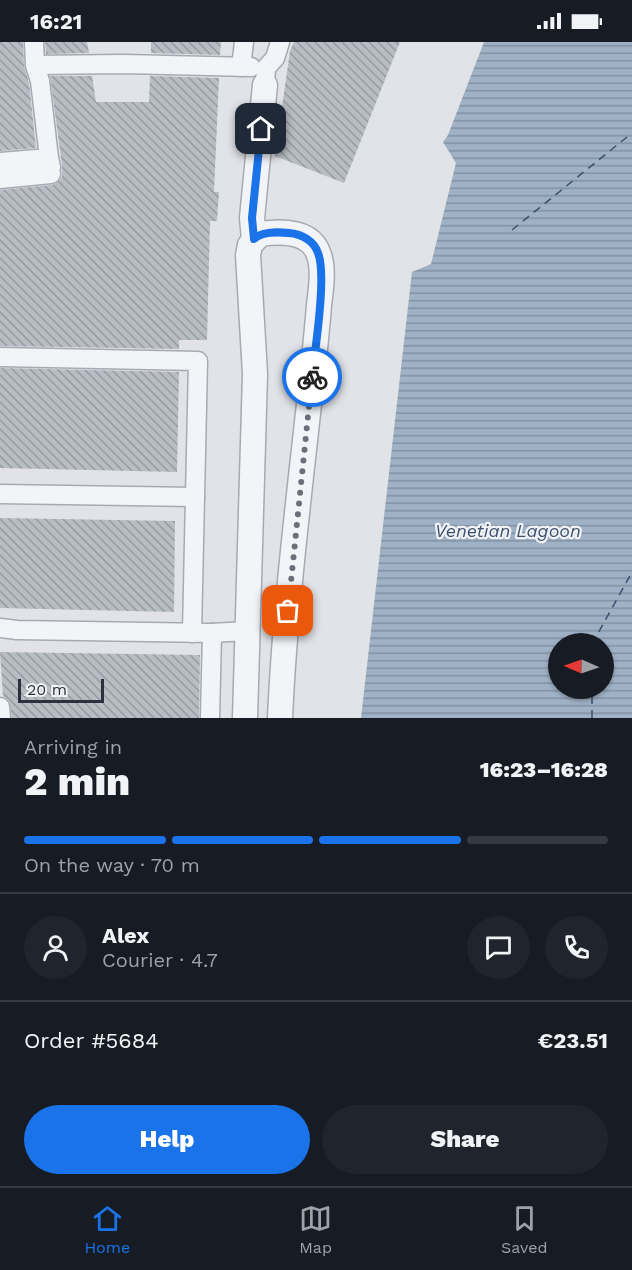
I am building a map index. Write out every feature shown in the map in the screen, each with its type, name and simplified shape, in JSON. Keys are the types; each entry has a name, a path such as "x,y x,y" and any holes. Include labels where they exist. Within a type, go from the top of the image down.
{"street":[{"path":"0,179 51,174 33,42"},
{"path":"244,42 256,71 252,218 254,239"},
{"path":"35,66 124,64 256,71 275,58 280,42"},
{"path":"0,162 50,165"},
{"path":"245,718 255,374 248,255 254,239 263,233 290,233 300,235 316,247 321,264 317,333 284,647 280,718"},
{"path":"0,357 198,361 192,633"},
{"path":"0,494 195,497"},
{"path":"0,628 192,633 246,631"},
{"path":"210,718 212,633"},
{"path":"0,707 1,718"}],"water":[{"name":"Venetian Lagoon","path":"484,42 632,42 632,718 361,718 412,272 431,264 456,163 443,142 448,135"}],"building":[{"path":"0,42 23,42 24,66 29,83 36,148 0,151"},
{"path":"45,42 87,42 89,53 46,54"},
{"path":"151,42 221,42 220,55 151,53"},
{"path":"294,42 400,42 344,183 275,156 290,51"},
{"path":"50,76 92,76 96,102 149,102 150,76 219,78 214,192 219,192 217,221 210,221 207,340 179,340 179,349 0,346 0,190 52,185 62,177"},
{"path":"0,368 179,372 177,472 0,468"},
{"path":"0,518 175,521 174,612 0,608"},
{"path":"0,652 200,655 199,718 12,718 9,701 3,696"}],"ferry route":[{"path":"512,230 632,133"},
{"path":"598,633 632,572"},
{"path":"592,699 592,718"}],"way so far":[{"path":"288,611 312,377"}],"route":[{"path":"261,129 252,218 254,239 263,233 300,235 316,247 319,254 321,290 312,377"}]}
